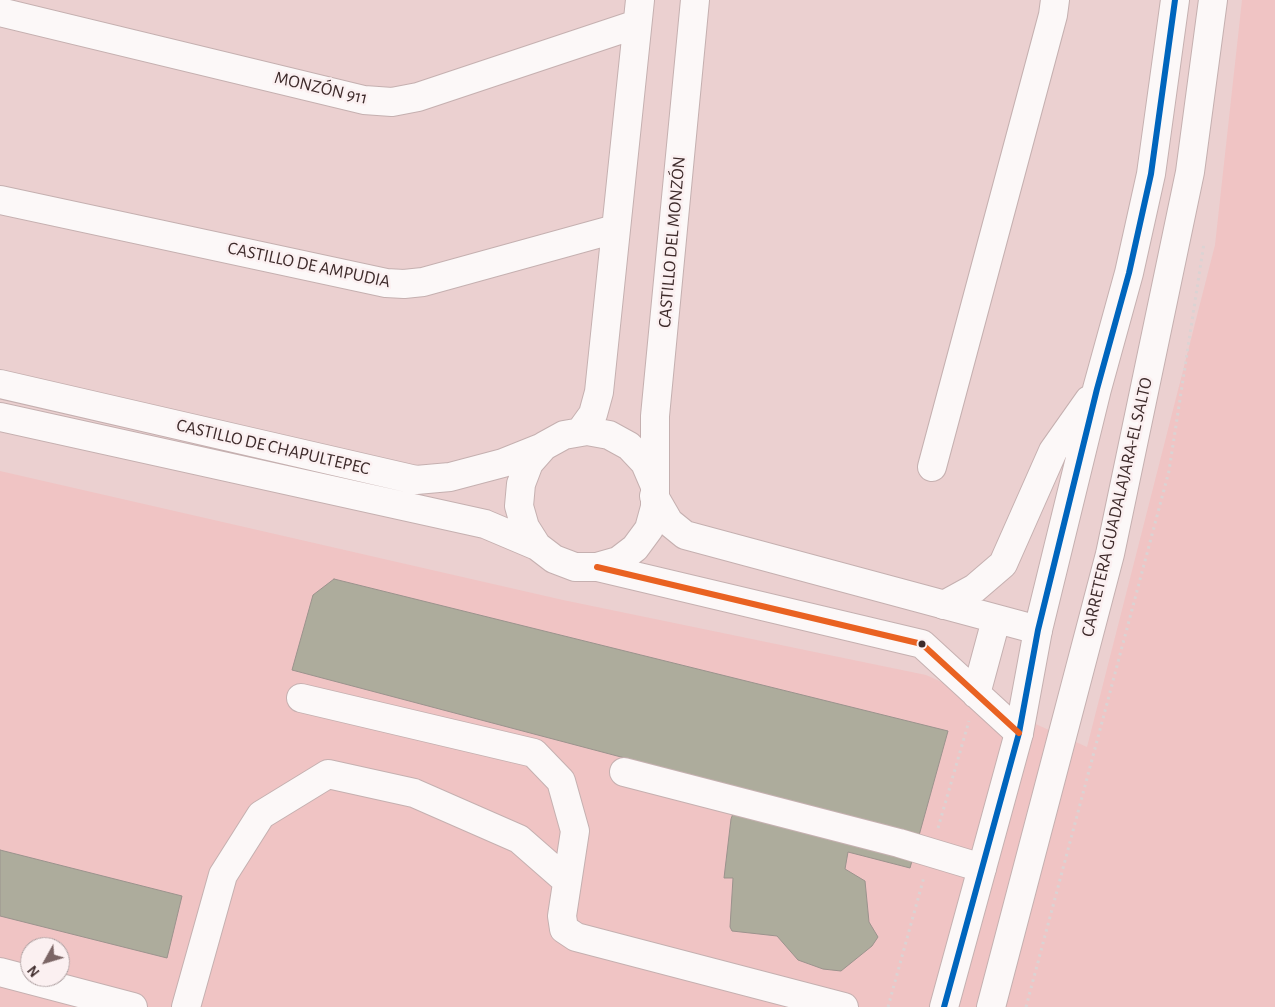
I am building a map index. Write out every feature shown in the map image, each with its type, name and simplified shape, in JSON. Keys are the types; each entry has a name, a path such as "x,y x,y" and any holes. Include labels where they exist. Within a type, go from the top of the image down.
{"street":[{"name":"CASTILLO DEL MONZÓN","path":"654,490 655,416 695,0"},
{"path":"932,467 1051,25 1055,0"},
{"path":"944,1007 1019,733 1038,630 1097,389 1129,273 1150,174 1175,0"},
{"name":"CARRETERA GUADALAJARA-EL SALTO","path":"991,1007 1110,554 1190,172 1213,0"},
{"name":"MONZÓN 911","path":"0,12 364,100 392,102 418,97 638,12"},
{"path":"580,432 593,414 599,392 638,12"},
{"name":"CASTILLO DE AMPUDIA","path":"0,200 386,283 404,284 423,282 615,229"},
{"name":"CASTILLO DE CHAPULTEPEC","path":"0,384 416,480 450,477 503,464 544,446"},
{"path":"944,605 975,588 1003,564 1053,451 1097,389"},
{"name":"CASTILLO DE CHAPULTEPEC","path":"0,417 485,524 537,546"},
{"path":"1019,733 922,644 597,567 575,567 554,559 537,546 525,527 519,506 520,484 529,463 544,446 564,435 580,432 587,431 609,435 630,446 645,463 654,490 669,522 685,535 1038,630"},
{"path":"597,567 618,561 636,548 649,529 655,507 654,490"},
{"path":"976,694 996,620"},
{"path":"301,698 534,753 561,781 575,830 562,916 564,929 576,937 844,1007"},
{"path":"624,772 899,844 982,868"},
{"path":"186,1007 223,875 261,815 328,774 414,793 520,839 568,881"},
{"path":"0,972 133,1007"}],"shaded area":[{"path":"1242,0 1275,0 1275,1007 0,1007 0,471 563,600 926,675 1087,747 1215,245"}],"building":[{"path":"334,579 948,731 910,868 848,852 845,869 865,881 869,922 878,937 872,946 841,971 823,969 798,960 777,936 732,931 730,927 733,878 724,878 731,819 742,789 292,670 313,595"},
{"path":"0,850 182,896 167,958 0,916"}],"transit line":[{"path":"944,1007 1019,733 1038,630 1097,389 1129,273 1151,174 1175,0"},
{"path":"597,567 922,644 1019,733"}]}
